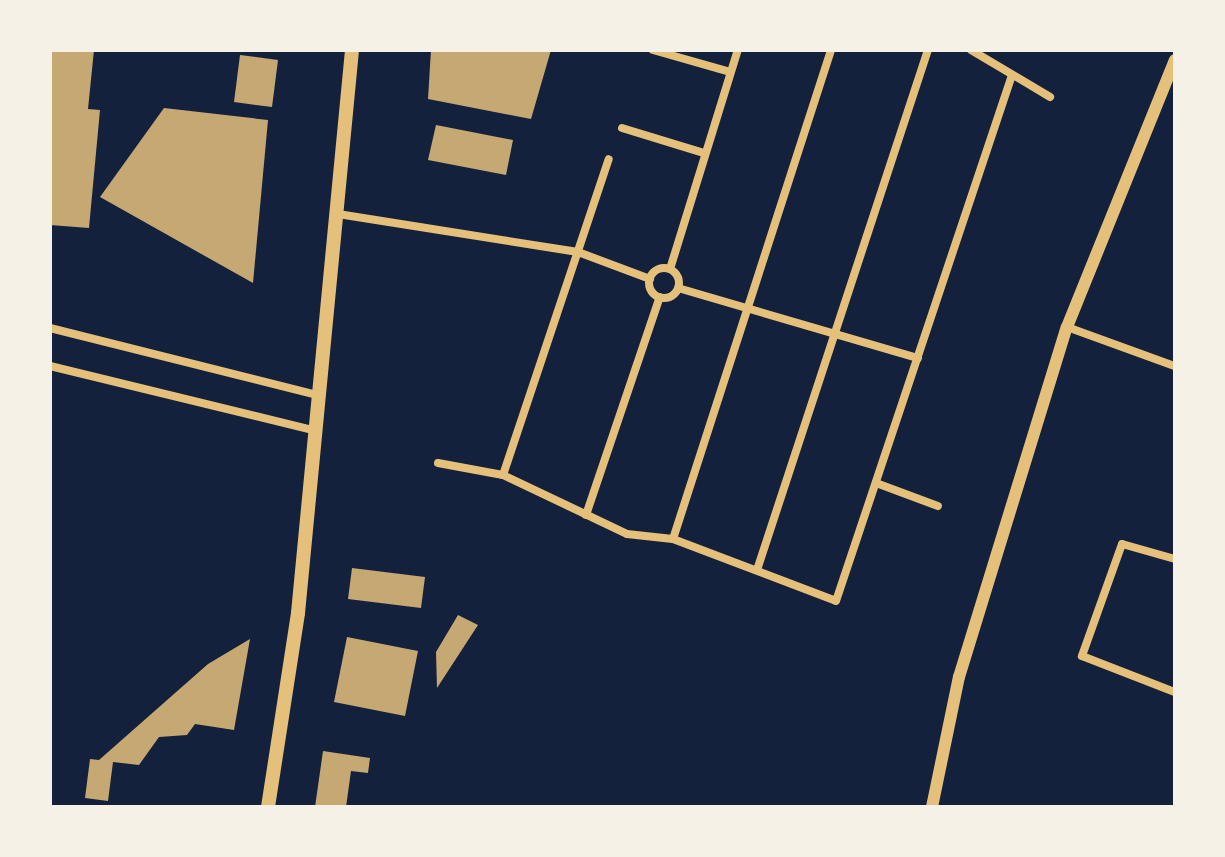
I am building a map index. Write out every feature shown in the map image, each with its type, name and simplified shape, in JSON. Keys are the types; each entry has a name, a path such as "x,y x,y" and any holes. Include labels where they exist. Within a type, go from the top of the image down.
{"main road":[{"path":"268,807 321,396 352,50"}],"street":[{"path":"653,50 730,72"},
{"path":"678,288 670,269 738,50"},
{"path":"673,539 750,309 831,50"},
{"path":"757,570 928,50"},
{"path":"971,50 1050,97"},
{"path":"932,807 959,677 1067,327 1175,60"},
{"path":"438,463 503,475 627,534 673,539 836,601 1012,75"},
{"path":"622,128 704,153"},
{"path":"503,475 609,159"},
{"path":"338,214 578,252 650,279 660,297"},
{"path":"650,279 670,269"},
{"path":"586,515 660,297 678,288 918,358"},
{"path":"1067,327 1175,366"},
{"path":"50,328 321,396"},
{"path":"50,366 317,431"},
{"path":"876,483 938,506"},
{"path":"1175,559 1122,544 1082,656 1175,692"}],"building":[{"path":"50,50 94,50 88,109 100,110 89,228 50,225"},
{"path":"431,50 551,50 531,119 428,99"},
{"path":"240,55 278,60 272,107 234,102"},
{"path":"164,108 268,120 253,283 100,197"},
{"path":"436,125 513,140 506,175 428,160"},
{"path":"352,568 425,577 421,608 348,599"},
{"path":"458,615 478,625 437,688 436,652"},
{"path":"347,637 418,651 405,716 334,702"},
{"path":"250,639 234,730 195,724 187,735 159,737 139,765 113,762 108,801 85,798 90,759 99,760 208,664"},
{"path":"323,751 370,758 368,773 351,771 346,807 315,807"}]}
